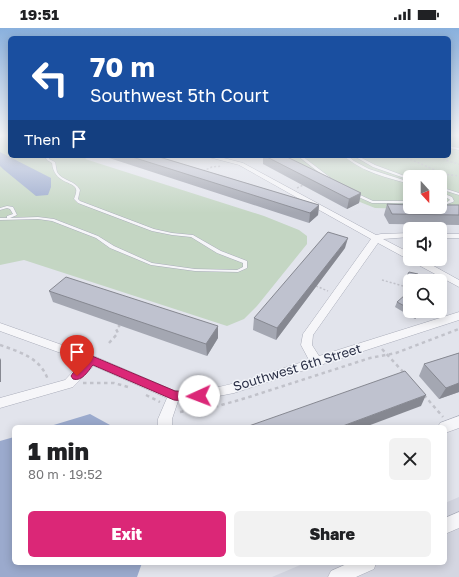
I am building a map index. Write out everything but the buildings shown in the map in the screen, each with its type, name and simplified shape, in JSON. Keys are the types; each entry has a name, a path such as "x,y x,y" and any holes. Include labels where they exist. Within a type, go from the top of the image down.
{"street":[{"path":"231,162 241,164 403,253"},
{"path":"316,361 308,350 306,340 308,334 376,238 381,236 403,235"},
{"path":"447,236 459,236"},
{"path":"427,266 459,284"},
{"name":"Southwest 6th Street","path":"0,327 92,360 174,396 188,397 209,394 459,316"},
{"path":"0,403 69,384 92,360"},
{"path":"164,425 165,419 174,396"},
{"path":"447,525 459,520"},
{"path":"337,577 364,565"}],"lane":[{"path":"2,219 38,218 53,220 97,237 112,248 151,264 195,270 238,271 245,268 245,262 219,252 192,236 153,230 79,202 76,199 78,190 76,186 56,175 54,171 54,163 52,162"},
{"path":"306,162 334,182"},
{"path":"356,162 374,171 403,181"},
{"path":"366,162 403,176"},
{"path":"447,190 459,194"},
{"path":"350,191 372,202 403,202"},
{"path":"447,196 451,198 452,201 447,203"},
{"path":"0,209 7,207 12,208 14,215 2,219"}],"path":[{"path":"415,162 426,167 429,166 445,174 452,173 459,176"},
{"path":"382,280 403,286"},
{"path":"316,286 336,294"},
{"path":"109,343 118,333 116,329 120,325"},
{"path":"376,342 408,377"},
{"path":"0,345 33,358 47,373 50,389"},
{"path":"422,394 451,425"}],"shaded area":[{"path":"459,497 459,577 272,577 300,565 447,565 447,502"}],"green space":[{"path":"0,162 93,162 264,216 299,230 307,236 307,244 257,306 244,319 227,326 24,260 0,265"},
{"path":"297,162 459,162 459,210 447,210 447,170 403,170 403,209 375,208 360,202"}],"water":[{"path":"0,162 19,162 51,178 51,187 48,195 36,196 0,166"},
{"path":"90,414 110,425 54,425"},
{"path":"12,438 12,565 141,565 137,577 0,577 0,441"}],"route":[{"path":"77,376 92,360 174,396 199,396"}]}
